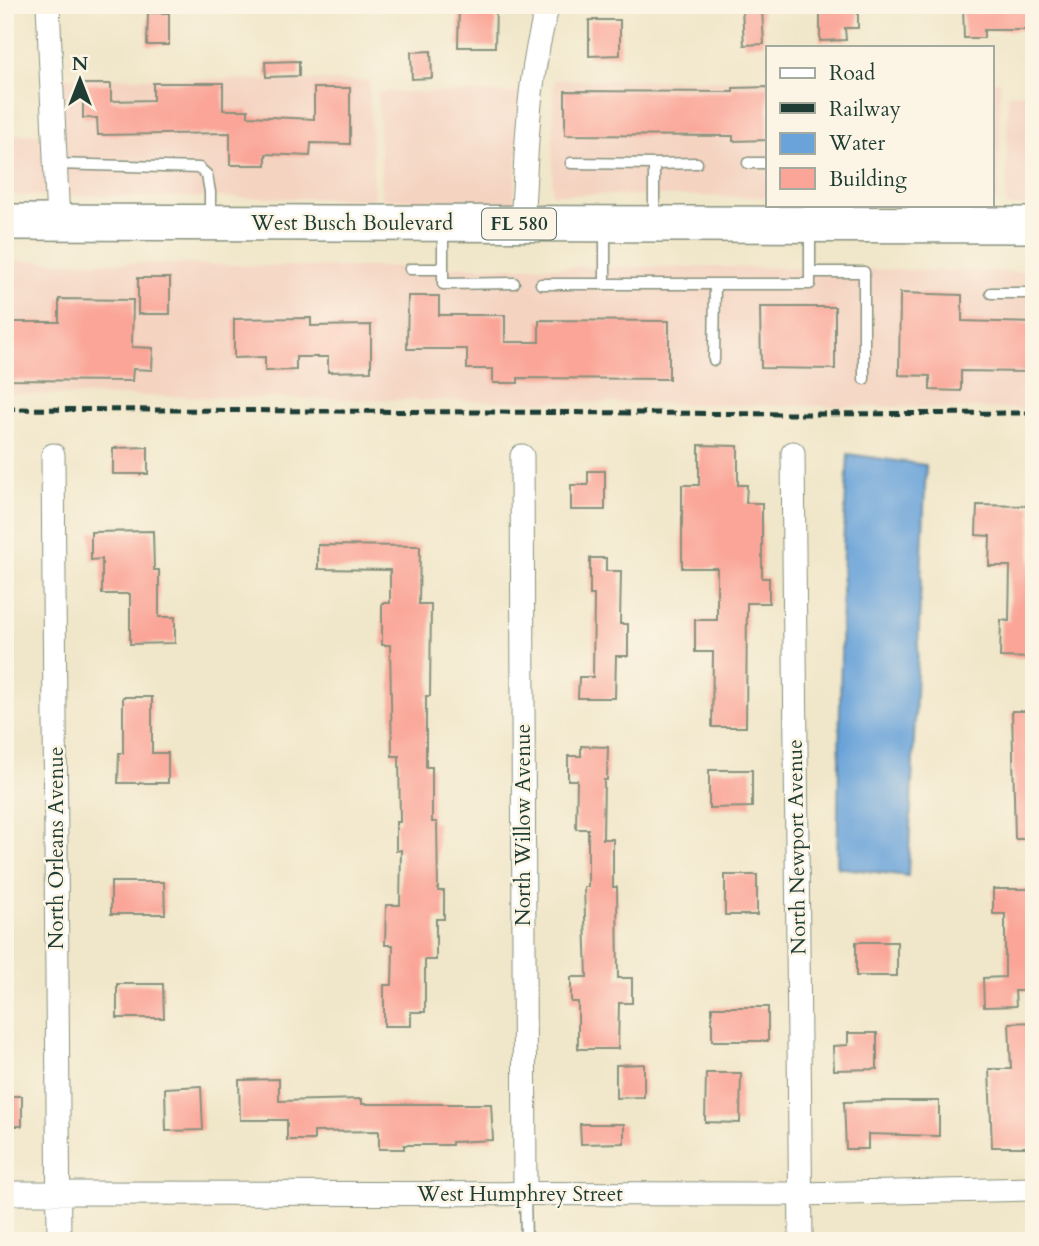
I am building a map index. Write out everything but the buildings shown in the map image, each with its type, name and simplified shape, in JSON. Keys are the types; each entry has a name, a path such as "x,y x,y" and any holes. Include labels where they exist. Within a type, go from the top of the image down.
{"main road":[{"name":"West Busch Boulevard","path":"5,222 654,224 824,221 1034,225"}],"street":[{"path":"48,5 58,222"},
{"path":"522,224 530,107 539,35 548,5"},
{"name":"North Newport Avenue","path":"793,453 802,1241"},
{"name":"North Orleans Avenue","path":"54,455 59,1241"},
{"name":"North Willow Avenue","path":"522,456 525,1195"},
{"name":"West Humphrey Street","path":"5,1193 800,1194 1034,1189"}],"lane":[{"path":"571,163 697,163"},
{"path":"748,163 766,163"},
{"path":"55,164 199,168 207,175 211,192 211,223"},
{"path":"654,164 654,224"},
{"path":"541,284 810,284 810,272 824,221"},
{"path":"443,223 443,284 514,283"},
{"path":"605,224 605,284"},
{"path":"410,269 443,269"},
{"path":"810,272 864,272 864,379"},
{"path":"714,360 715,284"},
{"path":"991,293 1034,293"},
{"path":"525,1195 526,1241"}],"shaded area":[{"path":"61,77 369,81 374,199 5,195 5,135 65,134"},
{"path":"554,80 766,80 766,197 552,194"},
{"path":"993,81 1000,81 999,201 993,201"},
{"path":"378,92 522,93 514,202 382,199"},
{"path":"1034,93 1034,206 1006,206 1008,94"},
{"path":"5,261 322,267 721,267 1034,272 1034,409 5,394"}],"water":[{"path":"848,454 926,465 908,876 837,867 843,545"}],"railway":[{"path":"5,409 1034,413"}]}
